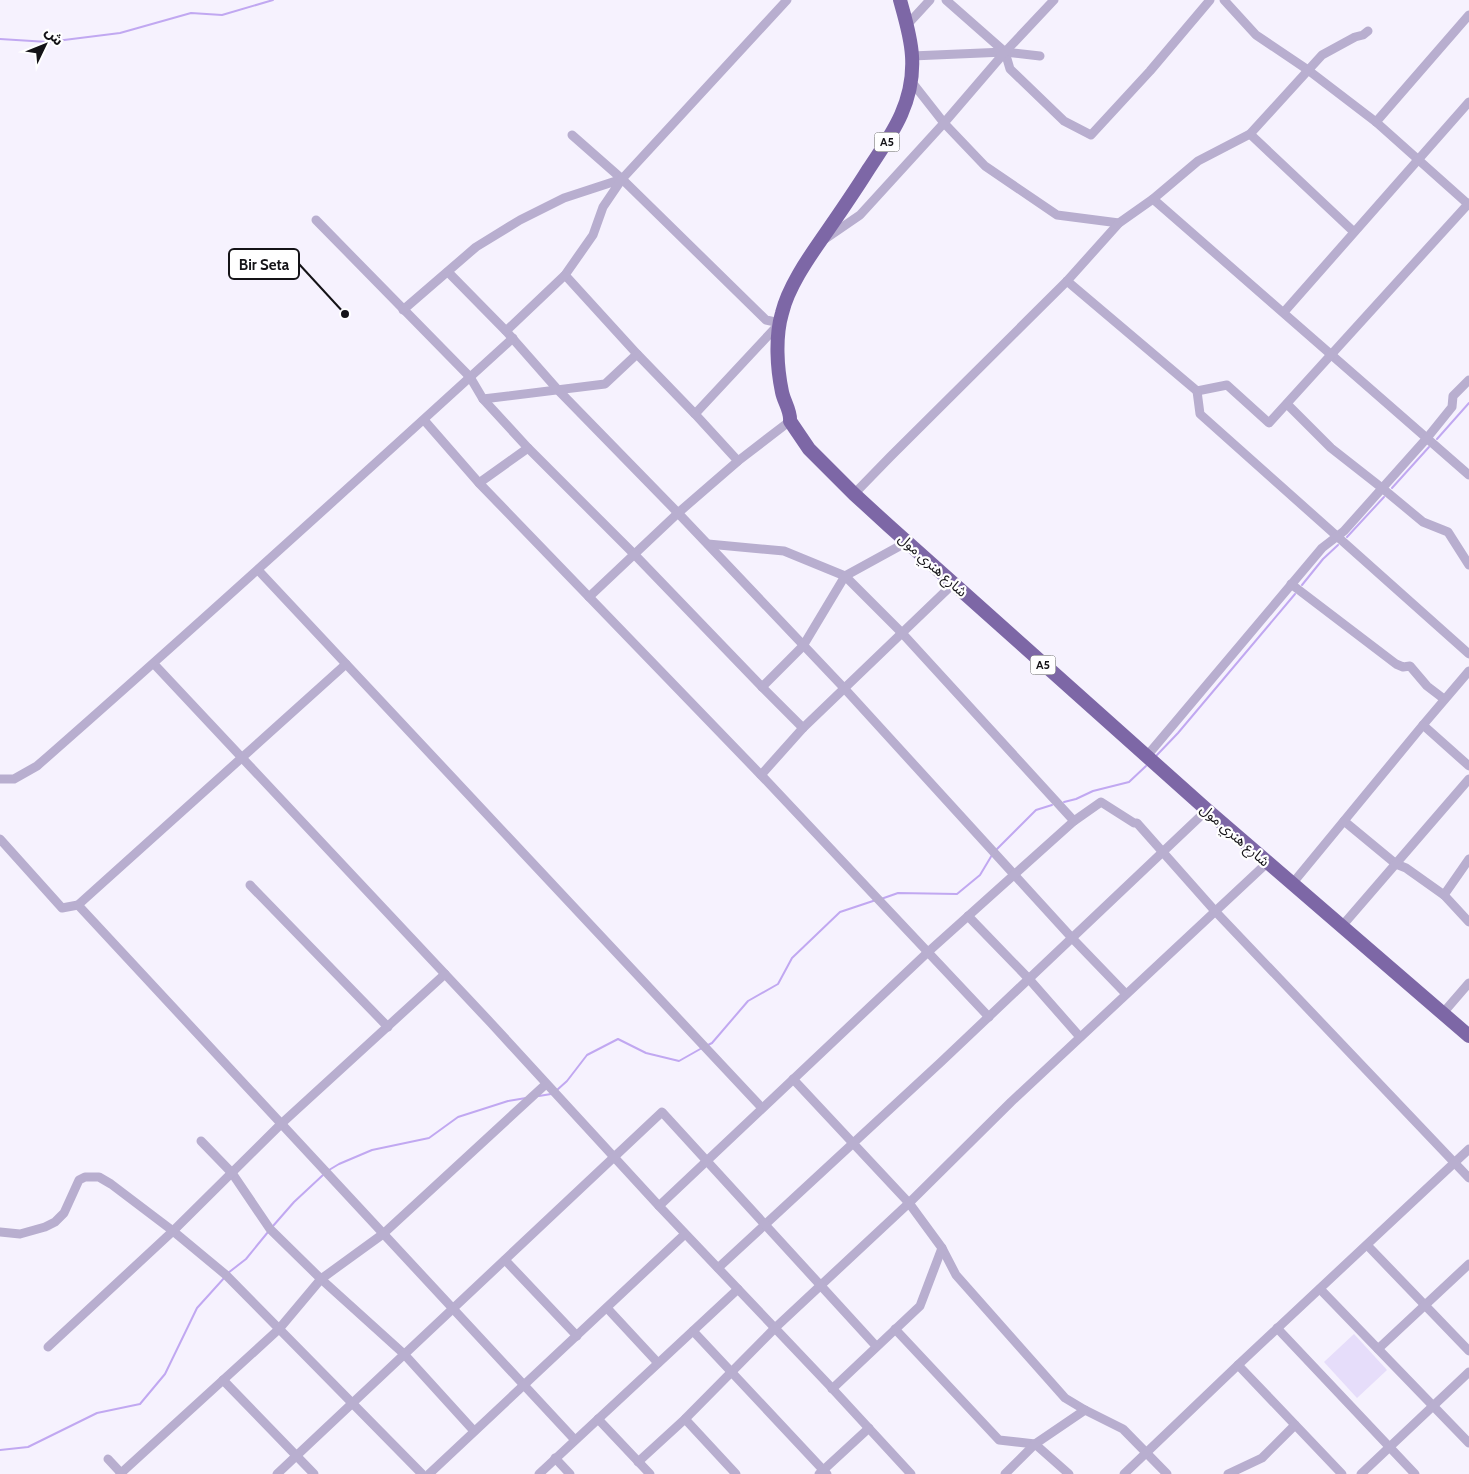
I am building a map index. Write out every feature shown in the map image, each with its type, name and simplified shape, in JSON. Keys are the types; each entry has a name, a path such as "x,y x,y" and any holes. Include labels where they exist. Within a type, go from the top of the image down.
{"highway":[{"name":"شارع هنري مول","path":"900,0 907,25 912,56 911,81 906,103 895,128 804,265 782,313 778,337 778,365 782,392 791,416 790,421 809,449 854,494 1004,630 1206,810 1443,1013"},
{"name":"A5","path":"1443,1013 1469,1036"}],"street":[{"path":"506,331 565,275 593,235 603,207 622,179 787,0"},
{"path":"907,25 930,0"},
{"path":"946,0 1005,52 1010,69 1064,121 1091,135 1150,71 1210,0"},
{"path":"819,243 860,215 944,123 1005,52 1054,0"},
{"path":"1197,391 1227,384 1269,423 1469,204 1376,122 1308,70 1256,35 1224,0"},
{"path":"1376,122 1469,15"},
{"path":"854,494 1067,281 1119,222 1153,199 1198,161 1250,134 1322,55 1368,31"},
{"path":"912,56 1005,52 1040,56"},
{"path":"911,81 944,123 985,166 1057,215 1119,222"},
{"path":"1284,312 1469,102"},
{"path":"1250,134 1354,232"},
{"path":"572,135 622,179 766,320 780,323"},
{"path":"403,310 476,246 520,220 564,198 622,179"},
{"path":"1153,199 1469,475"},
{"path":"316,220 470,378 483,399 528,448 804,728"},
{"path":"448,272 506,331 558,390 708,544 844,688 1072,938 1126,994"},
{"path":"565,275 738,462"},
{"path":"1067,281 1197,391 1200,414 1469,654"},
{"path":"695,414 780,323"},
{"path":"0,779 14,779 37,766 154,664 512,338"},
{"path":"483,399 604,384 638,354"},
{"path":"1146,756 1290,584 1322,548 1344,531 1427,438 1452,407 1453,396 1469,380"},
{"path":"1286,404 1331,448 1423,522 1448,532 1469,565"},
{"path":"424,420 479,483 761,775 989,1017"},
{"path":"589,597 678,513 790,421"},
{"path":"479,483 528,448"},
{"path":"762,687 803,646 845,576 907,542"},
{"path":"708,544 784,551 845,576 902,633 1074,821"},
{"path":"258,570 762,1108"},
{"path":"761,775 844,688 954,583"},
{"path":"1290,584 1396,664 1403,667 1410,666 1427,686 1444,699"},
{"path":"154,664 911,1474"},
{"path":"0,839 62,908 78,905 346,664"},
{"path":"1292,884 1422,725 1469,671"},
{"path":"1422,725 1469,766"},
{"path":"1342,926 1469,778"},
{"path":"659,1206 928,952 1074,821 1101,802 1134,823 1137,823 1215,911 1469,1178"},
{"path":"718,1268 989,1017 1206,810"},
{"path":"1344,821 1396,864 1406,868 1444,895 1469,922"},
{"path":"1444,895 1469,859"},
{"path":"638,1462 685,1419 775,1328 909,1203 1011,1102 1267,863"},
{"path":"250,885 388,1027"},
{"path":"78,905 575,1440"},
{"path":"968,916 1029,979 1080,1037"},
{"path":"48,1347 173,1232 281,1124 445,974"},
{"path":"1443,1013 1469,983"},
{"path":"793,1079 909,1203 942,1248 956,1275 1065,1398 1123,1429 1167,1474"},
{"path":"108,1459 121,1474 279,1329 321,1279 383,1234 546,1084"},
{"path":"277,1474 662,1112 876,1346"},
{"path":"201,1140 232,1173 270,1229 321,1279 404,1354 474,1431"},
{"path":"1124,1474 1469,1149"},
{"path":"0,1232 20,1234 45,1228 64,1213 80,1180 85,1176 99,1177 111,1184 226,1275 422,1474"},
{"path":"429,1474 685,1234"},
{"path":"1367,1245 1469,1351"},
{"path":"832,1389 920,1306 942,1248"},
{"path":"505,1260 577,1336"},
{"path":"1378,1349 1469,1264"},
{"path":"539,1474 738,1289"},
{"path":"1320,1289 1469,1443"},
{"path":"607,1308 658,1363"},
{"path":"1277,1328 1415,1474"},
{"path":"895,1329 999,1440 1035,1444 1069,1474"},
{"path":"693,1330 823,1473 869,1428"},
{"path":"1238,1365 1342,1474"},
{"path":"1361,1474 1469,1372"},
{"path":"223,1380 314,1474"},
{"path":"1005,1474 1035,1444 1085,1410"},
{"path":"598,1418 650,1474"},
{"path":"685,1419 736,1474"},
{"path":"1228,1474 1262,1458 1295,1425"},
{"path":"555,1458 570,1474"}],"shaded area":[{"path":"1354,1334 1387,1370 1357,1398 1324,1362"}],"waterway":[{"path":"0,39 48,42 120,33 191,13 222,15 273,0"},
{"path":"1437,439 1469,403"},
{"path":"1392,488 1429,447"},
{"path":"1347,537 1384,497"},
{"path":"1302,585 1323,559 1338,545"},
{"path":"1156,756 1178,733 1295,594"},
{"path":"1064,802 1093,791 1129,782 1146,766"},
{"path":"996,850 1036,810 1052,805"},
{"path":"881,899 898,893 957,894 980,875 992,855"},
{"path":"708,1045 712,1043 748,1001 778,984 792,958 840,912 876,900"},
{"path":"557,1090 567,1081 587,1055 618,1039 646,1053 679,1061 702,1048"},
{"path":"539,1096 551,1094"},
{"path":"329,1170 372,1150 429,1138 458,1117 508,1101 526,1098"},
{"path":"273,1226 294,1202 323,1175"},
{"path":"228,1273 246,1259 268,1232"},
{"path":"0,1450 28,1447 97,1413 140,1404 165,1374 197,1308 225,1277"}],"place":[{"name":"Bir Seta","path":"345,314"}]}
